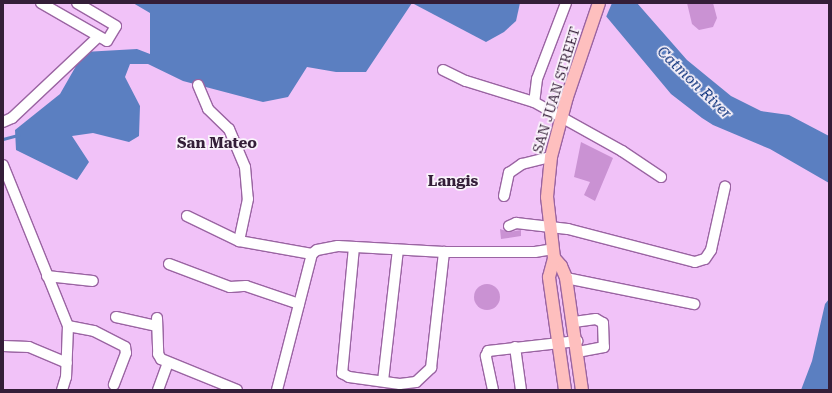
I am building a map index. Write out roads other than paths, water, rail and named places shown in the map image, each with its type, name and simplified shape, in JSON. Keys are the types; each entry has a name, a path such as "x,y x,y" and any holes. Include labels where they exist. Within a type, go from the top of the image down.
{"main road":[{"name":"SAN JUAN STREET","path":"565,390 549,277 553,253 547,197 551,157 599,3"},
{"name":"SAN JUAN STREET","path":"553,253 566,278 574,322 582,390"}],"street":[{"path":"41,3 107,41 116,26 77,3"},
{"path":"534,102 537,79 566,3"},
{"path":"3,122 12,118 98,37"},
{"path":"443,70 466,81 534,102 622,151 661,177"},
{"path":"198,86 208,109 229,129 245,167 248,199 239,241"},
{"path":"504,196 509,173 515,168 551,157"},
{"path":"3,165 68,326 67,363 62,390"},
{"path":"509,226 516,223 568,228 695,262 706,259 711,250 725,187"},
{"path":"187,216 239,241 312,254 325,246 444,252 553,253"},
{"path":"354,247 341,370 345,376 383,382 416,382 430,368 444,252"},
{"path":"383,382 398,250"},
{"path":"277,390 312,254"},
{"path":"170,264 230,287 246,286 299,304"},
{"path":"47,276 93,281"},
{"path":"566,278 694,304"},
{"path":"116,317 156,322 158,354 168,363 237,390"},
{"path":"493,390 486,356 488,351 558,343 577,347 604,347 603,323 596,319 574,322"},
{"path":"68,326 94,331 125,347 126,353 114,384"},
{"path":"3,346 29,347 67,363"},
{"path":"515,347 521,390"},
{"path":"158,390 168,363"}],"water":[{"path":"133,3 412,3 366,72 336,72 307,67 288,97 263,102 183,81 148,64 130,64 125,77 140,106 139,136 129,142 93,133 72,136 89,162 77,180 16,150 15,130 60,94 84,52 137,49 150,54 150,13"},
{"path":"412,3 520,3 516,21 504,32 486,42"},
{"name":"Catmon River","path":"595,3 637,3 687,60 731,96 761,111 789,115 829,136 829,183 770,149 713,125 702,118 671,94"},
{"path":"829,299 829,390 801,390 812,361 825,304"}],"waterway":[{"path":"3,139 18,135"}],"district":[{"name":"San Mateo","path":"217,144"},
{"name":"Langis","path":"453,182"}]}
